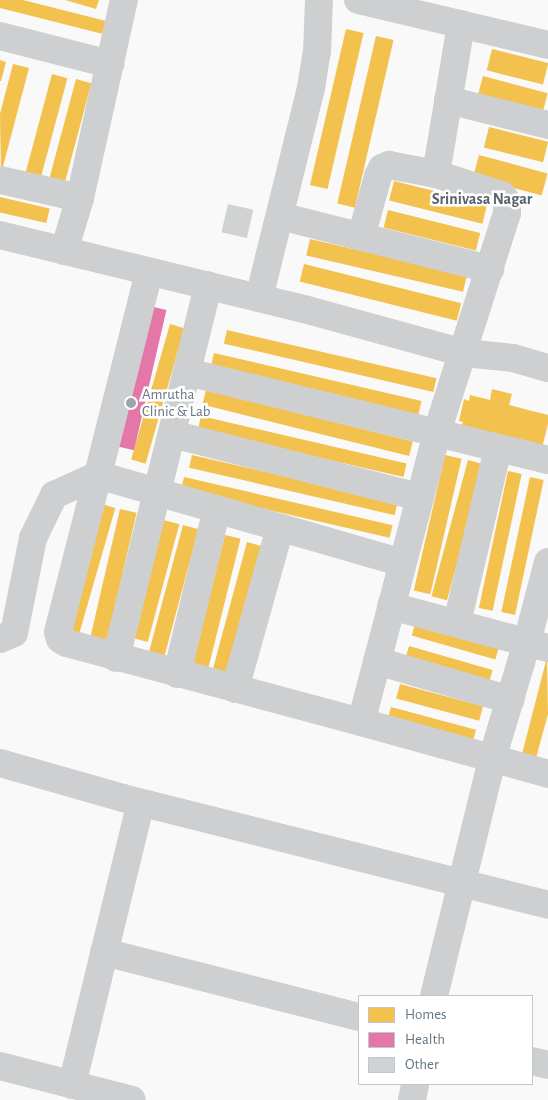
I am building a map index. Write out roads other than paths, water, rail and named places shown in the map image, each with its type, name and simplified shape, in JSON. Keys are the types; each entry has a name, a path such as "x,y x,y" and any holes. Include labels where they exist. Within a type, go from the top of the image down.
{"street":[{"path":"64,251 80,198 124,0"},
{"path":"259,298 311,88 317,52 319,0"},
{"path":"358,0 548,45"},
{"path":"436,174 461,24"},
{"path":"0,36 110,64"},
{"path":"448,100 548,125"},
{"path":"361,237 382,168 396,165 436,174 502,195 507,202 507,212 490,269 437,433 361,722"},
{"path":"0,180 80,198"},
{"path":"280,216 490,269"},
{"path":"0,235 259,298 464,353 513,358 548,368"},
{"path":"149,272 58,632 60,639 66,643 116,658 361,722 548,774"},
{"path":"116,658 208,286"},
{"path":"187,372 548,460"},
{"path":"172,434 420,497"},
{"path":"457,623 498,448"},
{"path":"0,639 14,633 33,538 54,495 98,475 402,563"},
{"path":"177,674 217,510"},
{"path":"235,689 280,528"},
{"path":"434,995 460,883 492,759 510,700 538,645 548,562"},
{"path":"391,606 538,645"},
{"path":"377,660 510,700"},
{"path":"4,768 460,883 547,899"},
{"path":"72,1085 141,803"},
{"path":"104,952 358,1017"},
{"path":"533,1061 548,1065"},
{"path":"0,1066 128,1100"},
{"path":"412,1100 415,1085"}],"place":[{"name":"Amrutha Clinic & Lab","path":"131,403"}],"district":[{"name":"Srinivasa Nagar","path":"482,199"}]}
